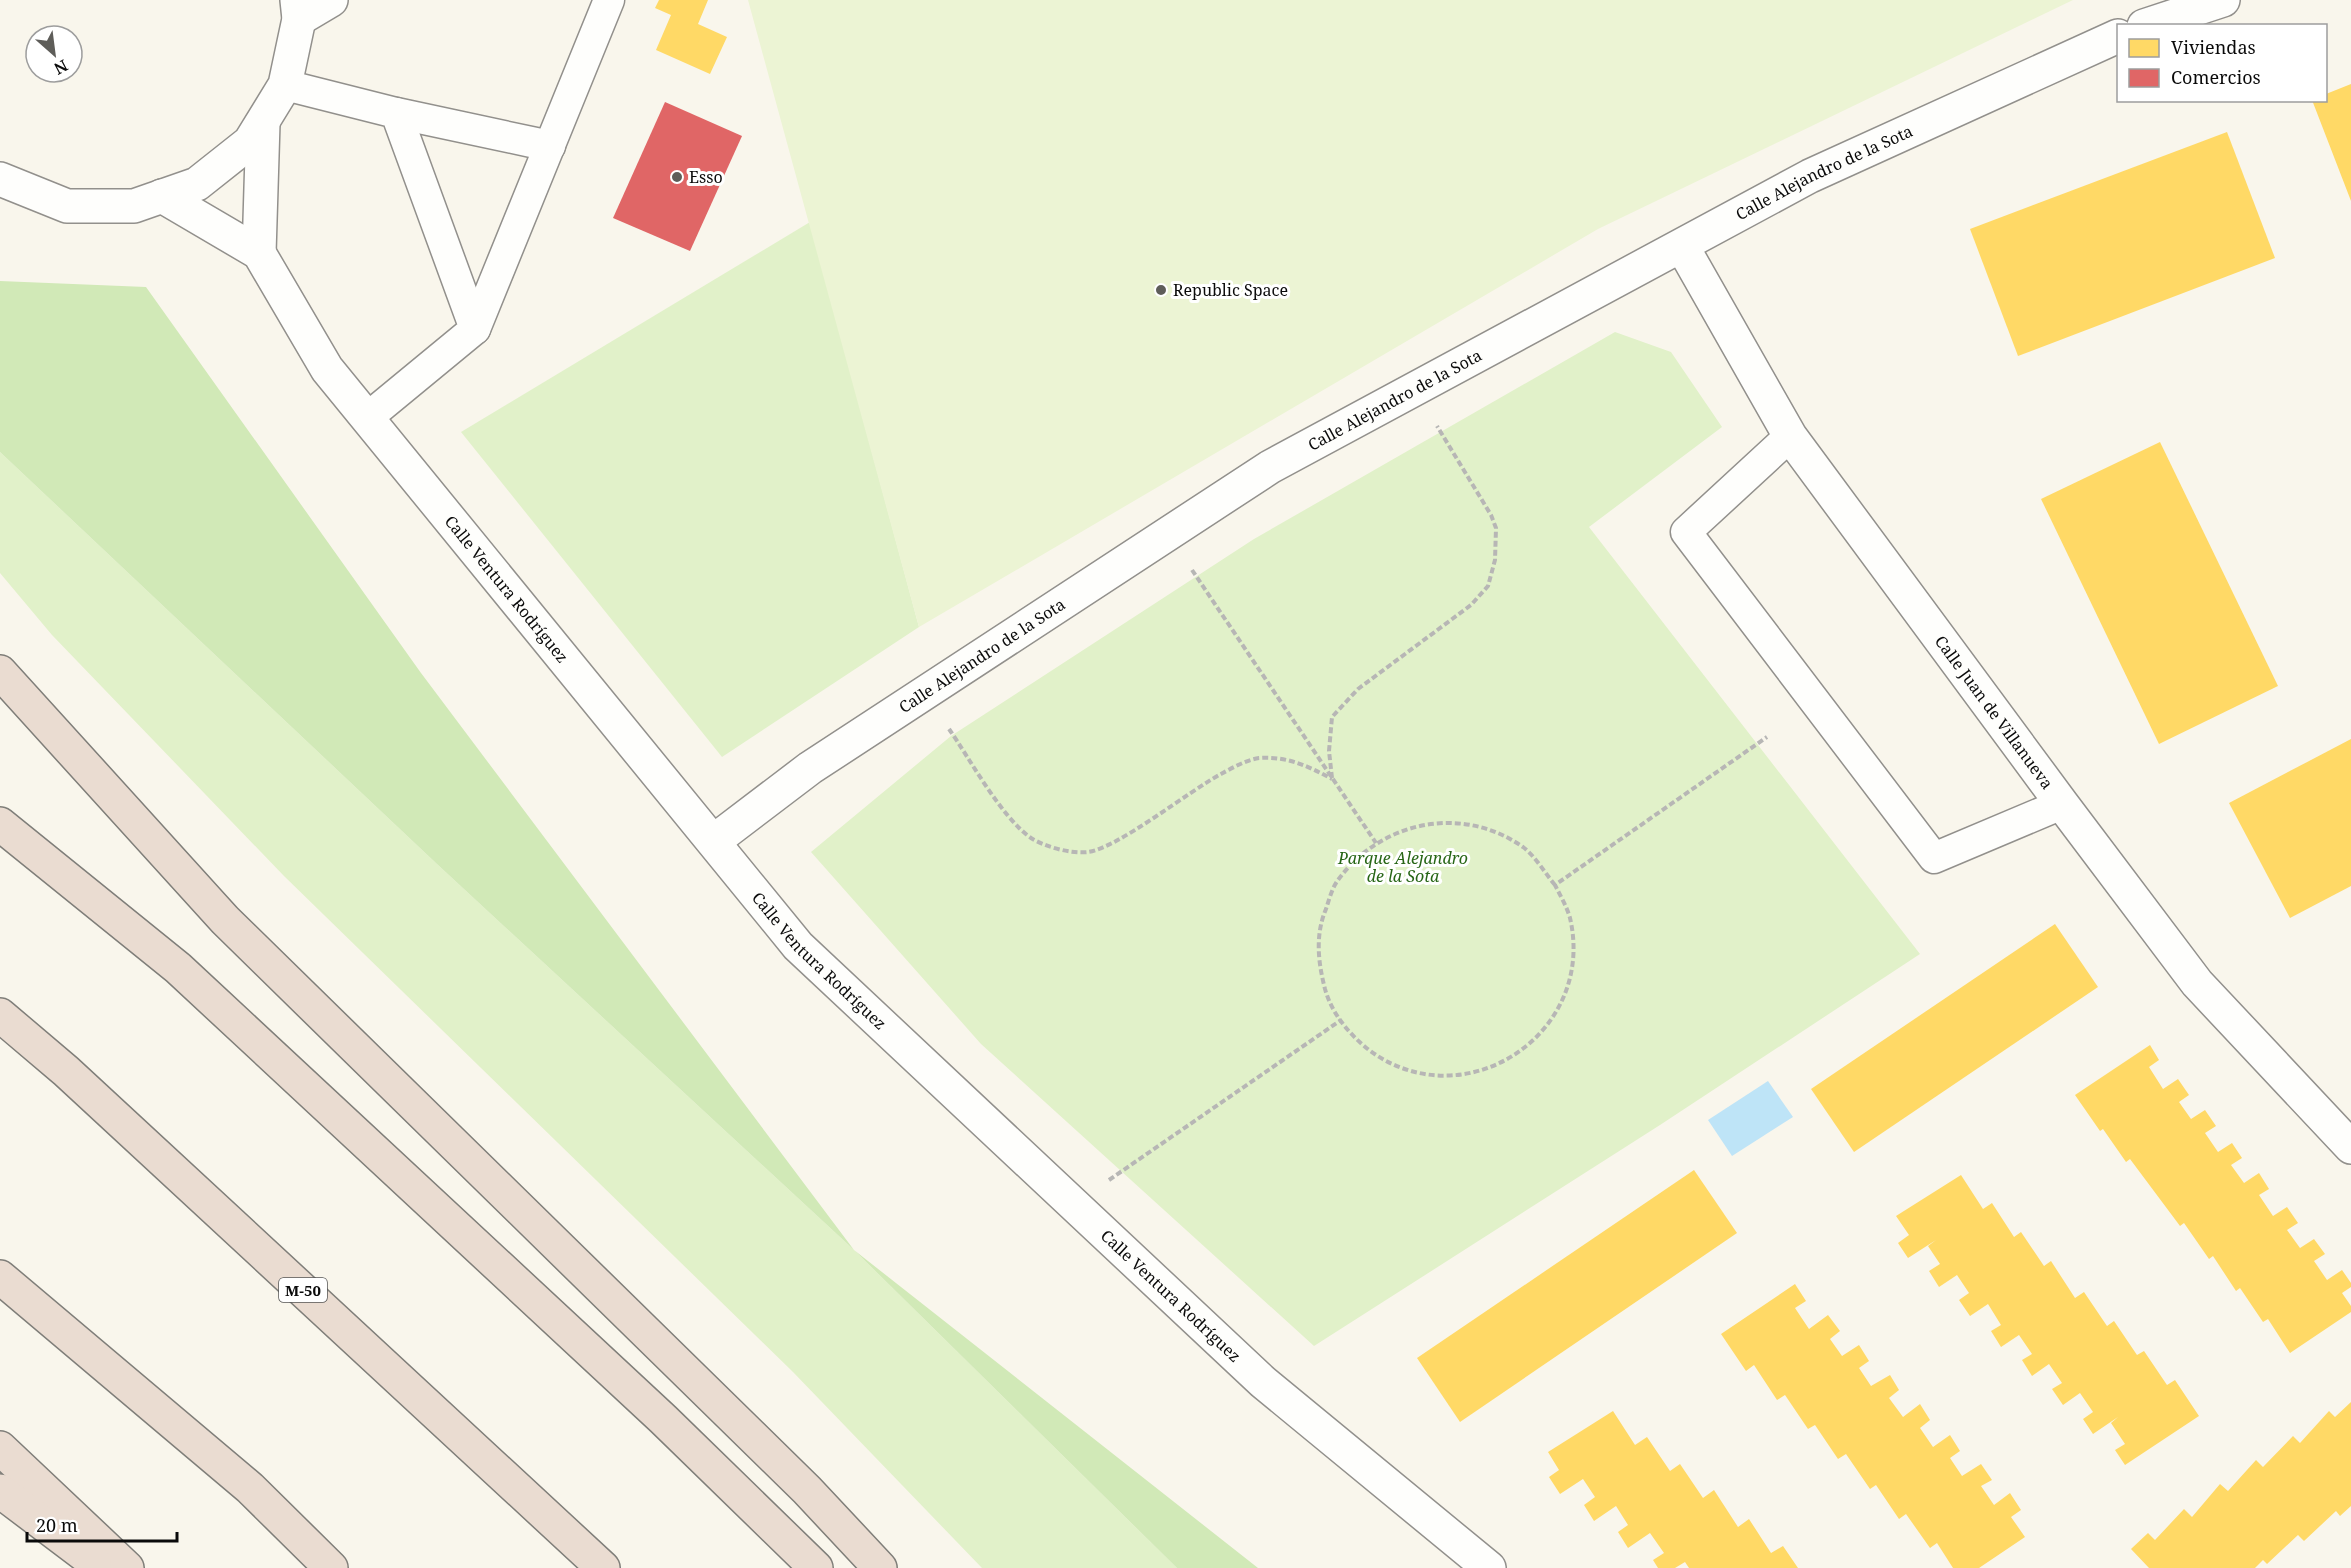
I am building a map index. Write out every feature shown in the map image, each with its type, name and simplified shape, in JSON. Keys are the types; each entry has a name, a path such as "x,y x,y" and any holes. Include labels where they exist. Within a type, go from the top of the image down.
{"highway":[{"path":"0,672 225,920 807,1490 880,1568"},
{"path":"0,824 178,968 663,1419 816,1568"},
{"name":"M-50","path":"0,1015 66,1071 603,1568"},
{"path":"0,1277 250,1488 331,1568"},
{"path":"0,1448 127,1568"},
{"path":"0,1491 102,1568"}],"street":[{"path":"0,179 67,206 134,206 197,184 250,142 285,85 298,9 331,0"},
{"path":"2150,24 2223,0"},
{"name":"Calle Alejandro de la Sota","path":"714,842 810,768 1270,467 1810,176 2117,36"},
{"path":"259,253 263,123"},
{"name":"Calle Ventura Rodríguez","path":"162,196 259,253 327,369 798,946 1263,1382 1489,1568"},
{"name":"Calle Juan de Villanueva","path":"1682,246 1790,436 2062,804 2197,983 2351,1147"}],"lane":[{"path":"367,418 475,329 609,0"},
{"path":"285,85 396,114 550,146"},
{"path":"396,114 475,329"},
{"path":"1790,436 1686,532 1934,858 2062,804"}],"path":[{"path":"1332,779 1329,751 1332,717 1358,689 1472,605 1488,586 1495,560 1496,528 1491,515 1434,421"},
{"path":"1188,565 1376,843"},
{"path":"949,728 1013,821 1030,837 1044,844 1070,850 1089,852 1115,842 1202,784 1257,759 1302,763 1332,779"},
{"path":"1555,885 1767,737"},
{"path":"1444,821 1487,828 1524,848 1555,885 1570,917 1573,960 1563,1000 1540,1035 1507,1061 1467,1075 1426,1076 1387,1063 1353,1037 1329,1004 1318,963 1321,921 1337,881 1366,850 1376,843 1403,829 1444,821"},
{"path":"1105,1182 1341,1020"}],"green space":[{"name":"Republic Space","path":"748,0 2073,0 1598,229 919,627"},
{"path":"810,222 919,627 722,757 461,432"},
{"path":"0,281 146,287 421,673 854,1250 438,865 0,452"},
{"name":"Parque Alejandro de la Sota","path":"1615,332 1671,352 1722,427 1589,527 1920,954 1660,1125 1314,1346 981,1044 811,852 951,736 1254,539"},
{"path":"0,452 438,865 854,1250 1177,1568 982,1568 793,1372 284,876 52,635 0,573"},
{"path":"854,1250 1258,1568 1177,1568"}],"water":[{"path":"1768,1081 1793,1117 1732,1156 1708,1120"}],"building: Viviendas":[{"path":"659,0 708,0 698,24 727,37 710,74 656,50 671,15 655,8"},
{"path":"2351,84 2351,201 2313,102 2327,102 2327,94"},
{"path":"2227,132 2275,258 2018,356 1970,229"},
{"path":"2160,442 2278,686 2159,744 2041,499"},
{"path":"2351,739 2351,886 2290,918 2229,803"},
{"path":"2055,924 2098,987 1854,1152 1811,1089"},
{"path":"2150,1045 2159,1060 2149,1067 2163,1089 2178,1079 2189,1095 2179,1102 2191,1119 2205,1110 2216,1126 2205,1133 2218,1152 2232,1143 2242,1158 2231,1165 2244,1183 2259,1173 2269,1189 2259,1195 2273,1216 2287,1207 2298,1223 2287,1230 2300,1248 2314,1239 2325,1254 2314,1261 2327,1280 2342,1270 2351,1283 2351,1287 2342,1293 2351,1306 2351,1312 2290,1353 2268,1319 2263,1322 2240,1288 2236,1291 2213,1256 2209,1259 2184,1223 2180,1226 2130,1159 2126,1162 2103,1129 2100,1131 2075,1095"},
{"path":"1694,1170 1737,1233 1460,1422 1417,1358"},
{"path":"1961,1175 1983,1209 1992,1203 2014,1237 2021,1232 2044,1266 2051,1261 2075,1298 2084,1292 2107,1326 2114,1321 2137,1355 2144,1351 2167,1385 2175,1380 2199,1416 2125,1465 2115,1450 2125,1444 2111,1423 2118,1417 2093,1434 2083,1419 2093,1412 2080,1393 2063,1405 2052,1389 2062,1383 2049,1364 2032,1376 2022,1360 2032,1354 2019,1335 2001,1347 1991,1331 2001,1325 1988,1304 1970,1316 1959,1300 1969,1293 1957,1275 1939,1287 1929,1271 1940,1264 1928,1246 1936,1240 1908,1258 1898,1243 1909,1235 1896,1216"},
{"path":"1795,1284 1806,1301 1795,1308 1809,1329 1828,1315 1840,1331 1830,1339 1842,1356 1859,1345 1869,1361 1859,1368 1871,1386 1890,1375 1899,1390 1889,1398 1903,1417 1920,1404 1930,1420 1920,1428 1933,1447 1950,1435 1960,1451 1950,1458 1962,1476 1981,1464 1992,1480 1981,1486 1994,1505 2010,1493 2021,1510 2011,1517 2025,1537 1979,1568 1953,1568 1937,1543 1930,1548 1906,1514 1899,1519 1876,1485 1870,1489 1846,1454 1838,1459 1815,1425 1808,1429 1785,1395 1777,1400 1754,1365 1746,1371 1721,1334"},
{"path":"2351,1402 2351,1506 2340,1516 2336,1511 2304,1541 2298,1535 2267,1564 2263,1560 2255,1568 2149,1568 2131,1549 2148,1533 2155,1540 2184,1509 2192,1517 2220,1484 2228,1491 2256,1460 2263,1467 2293,1436 2300,1443 2329,1411 2335,1417"},
{"path":"1613,1411 1635,1445 1647,1437 1670,1471 1680,1464 1703,1498 1714,1490 1738,1527 1749,1519 1771,1553 1783,1546 1798,1568 1689,1568 1685,1562 1675,1568 1658,1568 1653,1560 1664,1553 1650,1533 1628,1548 1618,1532 1628,1525 1616,1506 1594,1521 1584,1505 1595,1497 1583,1479 1560,1494 1549,1477 1559,1470 1548,1452"}],"building: Comercios":[{"name":"Esso","path":"665,102 742,136 690,251 613,218"}],"place":[{"name":"Esso","path":"677,177"},
{"name":"Republic Space","path":"1161,290"}]}
